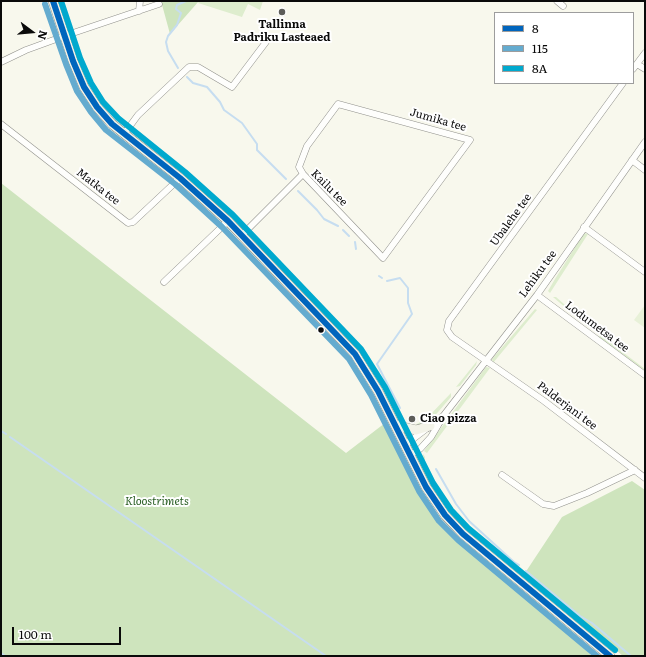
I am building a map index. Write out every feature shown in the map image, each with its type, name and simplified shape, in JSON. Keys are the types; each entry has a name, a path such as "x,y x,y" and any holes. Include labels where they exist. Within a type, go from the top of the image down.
{"main road":[{"path":"53,1 64,36 84,87 97,107 124,134 180,178 242,234 355,354 378,391 426,487 445,515 463,534 610,656"},
{"path":"395,425 416,430 430,426"}],"street":[{"path":"139,11 140,1"},
{"path":"557,1 563,6"},
{"path":"1,62 26,50 64,36 159,4"},
{"path":"124,134 138,115 189,67 198,67 232,86 266,42"},
{"path":"634,68 645,53"},
{"path":"637,64 645,69"},
{"name":"Ubalehe tee","path":"485,360 452,337 447,330 448,321 622,84"},
{"name":"Jumika tee","path":"303,174 299,167 307,146 338,104 470,140 383,258"},
{"name":"Matka tee","path":"1,124 128,223 133,222 180,178"},
{"name":"Lehiku tee","path":"410,456 426,444 444,415 537,294 645,142"},
{"path":"632,160 645,170"},
{"name":"Kailu tee","path":"242,234 303,174 383,258"},
{"path":"164,282 228,221"},
{"path":"584,227 645,272"},
{"name":"Lodumetsa tee","path":"537,294 645,375"},
{"name":"Palderjani tee","path":"485,360 544,401 645,478"},
{"name":"Lehiku tee","path":"405,445 444,415"},
{"path":"502,475 543,504 554,506 635,470"}],"green space":[{"path":"161,1 199,1 170,34"},
{"path":"199,1 263,1 260,10 248,4 242,17 198,3"},
{"name":"Kloostrimets","path":"1,183 346,453 385,423 419,488 443,523 457,540 557,622 592,656 1,656"},
{"path":"584,233 588,234 550,293 548,291"},
{"path":"553,297 556,297 588,325 587,326"},
{"path":"645,305 645,328 634,320"},
{"path":"535,309 537,310 493,363 492,359"},
{"path":"600,335 645,369 645,371 599,337"},
{"path":"477,361 476,365 460,386 456,387"},
{"path":"486,367 490,368 427,453 424,451"},
{"path":"451,393 451,397 432,419 427,423 414,426 428,417"},
{"path":"423,454 425,457 425,473 443,502 441,503 422,471 420,462"},
{"path":"632,481 645,490 645,656 623,656 525,573 562,517"}],"waterway":[{"path":"178,68 168,51 166,42 168,36 177,25 181,13 176,9 177,5 186,1"},
{"path":"187,77 193,83 207,87 220,102 224,110 242,123 257,144 257,150 286,179"},
{"path":"298,191 324,219 338,226"},
{"path":"343,230 349,236"},
{"path":"355,242 356,249"},
{"path":"387,281 400,278 408,288 408,303 412,314 377,364 400,408"},
{"path":"1,431 6,434"},
{"path":"10,437 326,656"},
{"path":"436,469 456,504 469,521 519,565"},
{"path":"526,571 631,656"},
{"path":"1,653 5,656"}],"transit line":[{"name":"8","path":"53,1 73,61 84,87 97,107 112,124 180,178 228,221 355,354 378,391 426,487 445,515 463,534 610,656"},
{"name":"8A","path":"61,1 80,58 91,83 103,102 118,118 185,172 233,215 361,349 385,387 433,483 451,510 468,528 615,650"},
{"name":"115","path":"45,4 77,91 91,112 106,130 175,184 222,227 349,359 371,395 419,491 439,521 458,540 597,656"}],"place":[{"name":"Tallinna Padriku Lasteaed","path":"282,12"},
{"name":"Ciao pizza","path":"412,419"}]}
